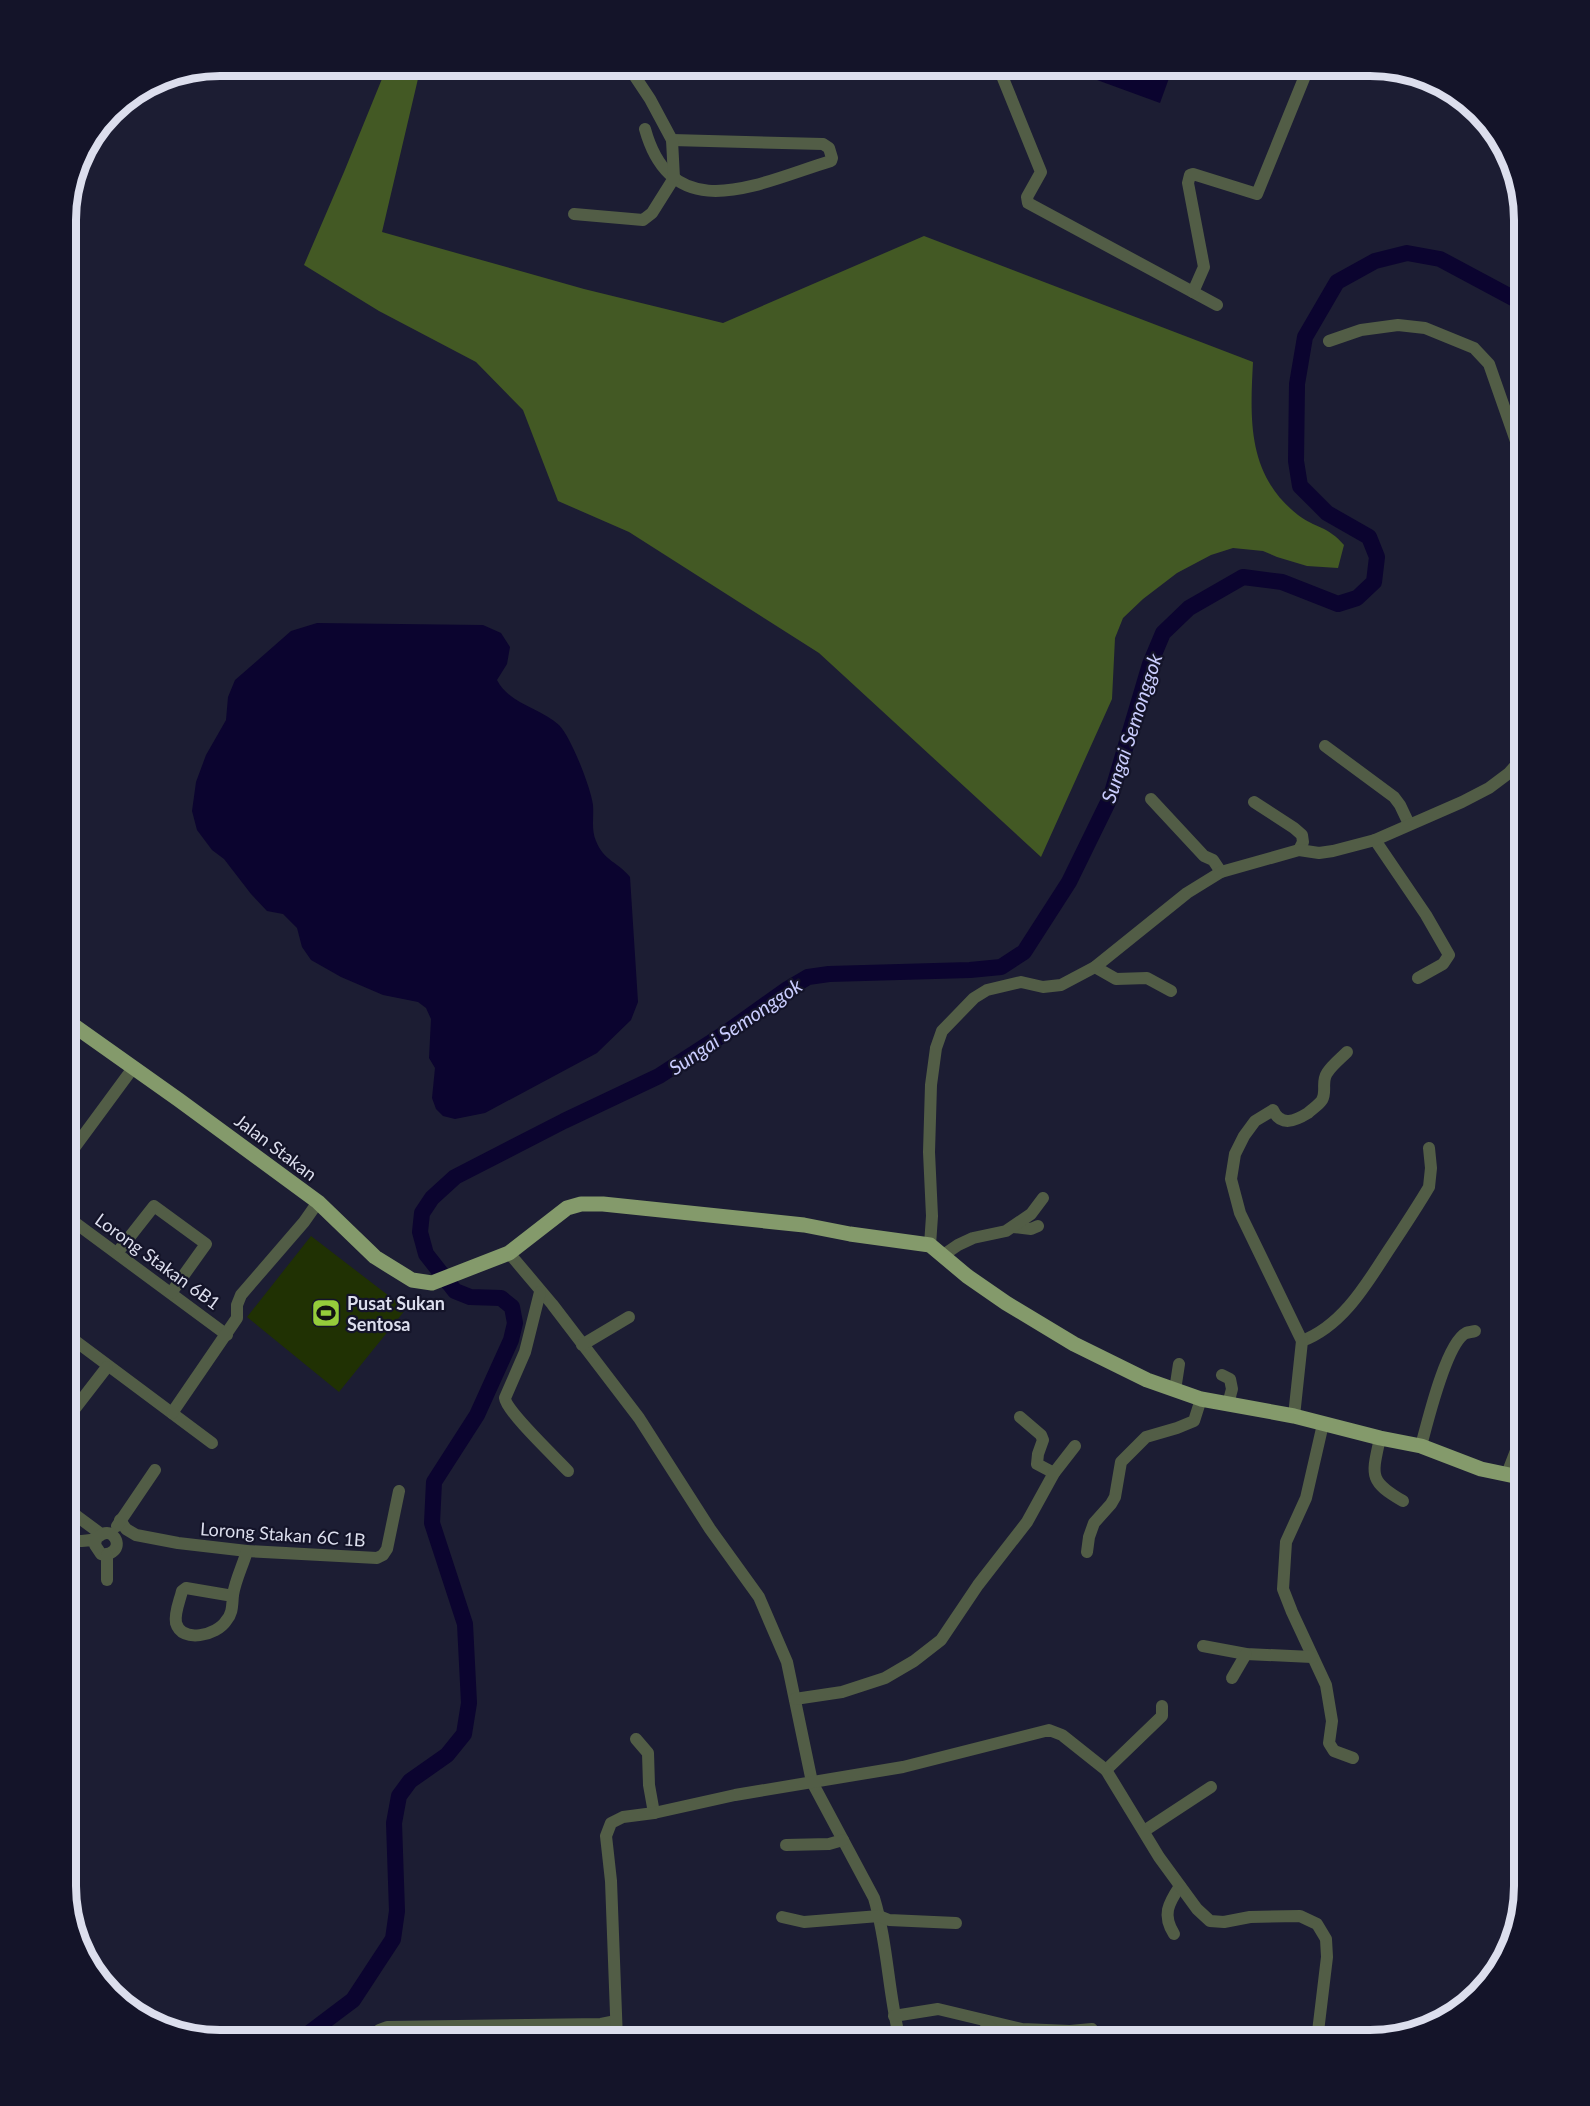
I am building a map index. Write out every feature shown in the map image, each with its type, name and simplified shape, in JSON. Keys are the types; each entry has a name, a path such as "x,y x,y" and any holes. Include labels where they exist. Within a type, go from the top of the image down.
{"main road":[{"name":"Jalan Stakan","path":"77,1027 318,1202 375,1257 412,1280 432,1283 509,1253 567,1208 581,1204 603,1204 804,1225 930,1245"},
{"path":"930,1245 967,1276 1006,1303 1074,1344 1147,1380 1201,1399 1294,1416 1421,1446 1481,1469 1514,1476"}],"street":[{"path":"574,214 643,220 652,213 674,177 672,140 635,77"},
{"path":"1002,77 1041,172 1027,197 1028,203 1217,305"},
{"path":"1193,292 1204,267 1188,183 1190,175 1257,194 1305,77"},
{"path":"645,129 650,148 662,166 681,184 706,192 743,188 831,161 832,155 823,144 672,140"},
{"path":"1329,341 1361,330 1398,325 1425,328 1474,348 1489,364 1514,435"},
{"path":"1325,746 1394,797 1409,824"},
{"path":"930,1245 932,1216 928,1152 931,1085 936,1048 942,1031 974,998 987,990 1021,982 1043,987 1061,985 1095,967 1187,893 1221,872 1299,850 1333,851 1375,840 1462,802 1514,775"},
{"path":"1151,799 1204,856 1212,860 1221,872"},
{"path":"1254,802 1302,835 1303,842 1299,850"},
{"path":"1375,840 1426,915 1449,955 1443,964 1418,978"},
{"path":"1095,967 1116,979 1147,978 1171,991"},
{"path":"1294,1416 1302,1341 1240,1213 1232,1179 1235,1154 1244,1136 1256,1120 1264,1114 1273,1110 1276,1116 1286,1122 1296,1121 1314,1108 1322,1100 1323,1080 1327,1072 1347,1052"},
{"path":"76,1143 134,1068"},
{"path":"1302,1341 1314,1336 1338,1318 1370,1278 1429,1187 1431,1168 1429,1148"},
{"path":"942,1256 973,1238 1006,1231 1013,1227 1031,1214 1043,1198"},
{"path":"172,1413 237,1318 237,1305 241,1295 318,1202"},
{"path":"117,1253 153,1206 206,1244 171,1293"},
{"name":"Lorong Stakan 6B1","path":"76,1224 227,1335"},
{"path":"1013,1227 1031,1229 1038,1226"},
{"path":"509,1253 552,1304 639,1418 710,1529 759,1596 787,1662 812,1782 874,1898 898,2030"},
{"path":"540,1292 525,1352 505,1398 514,1416 568,1471"},
{"path":"582,1345 629,1317"},
{"path":"1421,1446 1443,1368 1465,1333 1475,1331"},
{"path":"76,1342 212,1443"},
{"path":"1175,1390 1179,1364"},
{"path":"76,1407 107,1367"},
{"path":"1222,1375 1230,1379 1232,1384 1228,1404"},
{"path":"1087,1552 1094,1523 1115,1497 1121,1462 1146,1437 1194,1421 1201,1399"},
{"path":"1020,1417 1043,1440 1037,1464 1054,1473"},
{"path":"1323,1424 1306,1498 1286,1542 1283,1588 1326,1685 1332,1721 1329,1743 1334,1751 1353,1758"},
{"path":"1380,1438 1373,1469 1374,1477 1381,1486 1403,1501"},
{"path":"795,1699 842,1692 885,1678 941,1640 978,1585 1027,1522 1054,1473 1075,1446"},
{"path":"1507,1474 1514,1457"},
{"path":"76,1516 103,1536 116,1540 117,1546 113,1552 107,1555 101,1554 95,1545 103,1536 120,1520 155,1470"},
{"name":"Lorong Stakan 6C 1B","path":"120,1520 126,1529 136,1535 178,1544 247,1551 377,1558 387,1549 399,1491"},
{"path":"76,1540 103,1536"},
{"path":"233,1596 186,1588 182,1591 175,1618 177,1626 184,1633 201,1635 214,1631 226,1623 232,1611 233,1596 247,1551"},
{"path":"107,1555 107,1580"},
{"path":"1203,1646 1246,1654 1312,1657"},
{"path":"1232,1678 1246,1654"},
{"path":"1106,1770 1162,1716 1162,1706"},
{"path":"616,2030 611,1881 606,1836 610,1823 623,1817 654,1813 735,1795 903,1767 1049,1730 1062,1735 1106,1770 1180,1886 1197,1909 1210,1921 1300,1916 1317,1924 1326,1939 1327,1957 1318,2030"},
{"path":"636,1739 648,1753 649,1785 654,1813"},
{"path":"1144,1831 1211,1787"},
{"path":"786,1845 829,1844 843,1840"},
{"path":"1174,1934 1167,1924 1168,1909 1180,1886"},
{"path":"782,1917 804,1922 879,1916 889,1920 956,1923"},
{"path":"894,2016 938,2009 985,2022 1022,2029 1046,2030"},
{"path":"379,2030 387,2027 601,2024 616,2021"},
{"path":"985,2022 991,2030"},
{"path":"1081,2030 1092,2029"}],"green space":[{"path":"383,77 418,77 382,232 584,289 723,323 924,236 1253,362 1252,425 1261,464 1269,482 1281,499 1298,515 1332,534 1344,545 1338,568 1307,566 1263,551 1233,548 1211,555 1177,573 1123,618 1115,638 1112,699 1041,857 819,653 629,532 558,501 523,410 476,362 379,311 304,265"},
{"name":"Pusat Sukan Sentosa","path":"311,1236 406,1309 339,1392 247,1317"}],"shaded area":[{"path":"1098,77 1169,77 1160,103 1097,80"},
{"path":"317,623 483,625 501,633 510,647 507,664 497,680 509,695 552,719 564,731 575,751 589,787 593,805 594,837 603,853 630,877 638,1002 631,1020 597,1053 485,1113 455,1119 443,1116 436,1109 432,1098 435,1068 429,1058 431,1019 426,1008 418,1002 383,995 341,977 311,960 302,947 297,928 283,914 267,911 197,830 192,811 196,782 206,755 226,720 228,697 235,680 291,631"}],"waterway":[{"name":"Sungai Semonggok","path":"313,2030 353,2000 393,1939 397,1911 394,1823 399,1796 410,1781 447,1755 464,1734 469,1703 465,1624 432,1523 434,1482 477,1415 511,1340 515,1323 512,1307 501,1298 470,1297 455,1291 426,1254 420,1232 422,1213 432,1198 455,1177 564,1121 659,1076 808,977 829,974 1001,967 1024,952 1069,882 1111,796 1150,664 1163,633 1189,608 1243,577 1282,582 1338,604 1357,598 1374,582 1377,557 1369,537 1327,513 1300,486 1296,461 1297,384 1305,337 1337,282 1375,261 1407,253 1440,259 1514,299"}],"place":[{"name":"Pusat Sukan Sentosa","path":"326,1313"}]}
